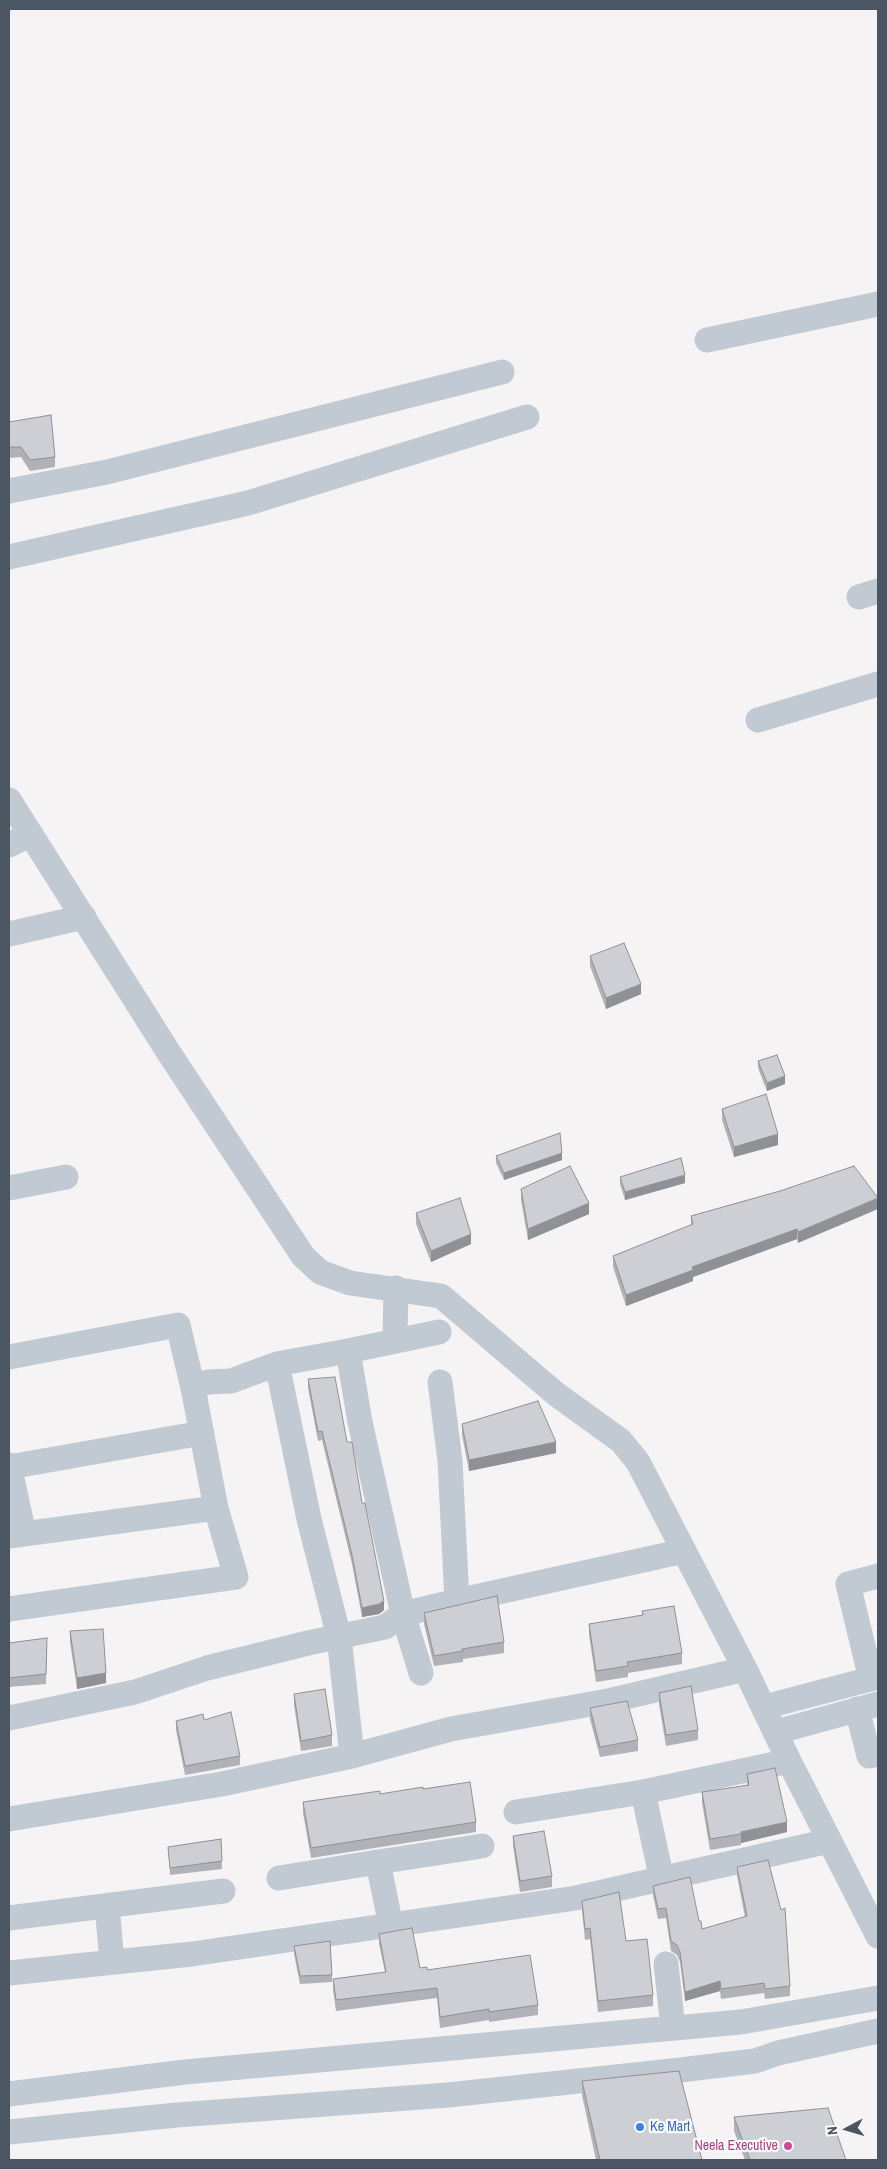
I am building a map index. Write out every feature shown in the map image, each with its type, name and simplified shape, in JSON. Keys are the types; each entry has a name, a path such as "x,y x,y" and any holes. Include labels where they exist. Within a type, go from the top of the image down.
{"street":[{"path":"707,340 878,304"},
{"path":"9,491 107,472 502,372"},
{"path":"9,557 248,503 527,418"},
{"path":"758,720 878,684"},
{"path":"9,800 164,1045 303,1256 320,1272 350,1283 396,1288 441,1296 459,1309 499,1347 556,1394 620,1442 638,1462 745,1668 789,1761 878,1936"},
{"path":"9,845 31,834"},
{"path":"9,934 84,918"},
{"path":"9,1188 66,1177"},
{"path":"395,1341 396,1288"},
{"path":"9,1357 178,1325 193,1388 216,1508 236,1577 9,1609"},
{"path":"193,1388 208,1382 231,1381 276,1364 439,1332"},
{"path":"348,1351 360,1422 403,1614 421,1673"},
{"path":"276,1364 309,1519 339,1637 352,1756"},
{"path":"440,1382 450,1461 457,1601"},
{"path":"202,1433 9,1466 16,1535 216,1508"},
{"path":"9,1718 135,1692 207,1668 385,1627 403,1614 684,1551"},
{"path":"764,1707 875,1678 848,1584 878,1576"},
{"path":"9,1819 222,1784 352,1756 451,1729 608,1701 745,1668"},
{"path":"776,1732 868,1707 869,1756 878,1754"},
{"path":"516,1812 643,1792 789,1761"},
{"path":"643,1792 662,1880"},
{"path":"9,1972 192,1954 576,1898 829,1841"},
{"path":"279,1878 482,1846"},
{"path":"378,1862 391,1926"},
{"path":"9,1918 223,1891"},
{"path":"107,1906 112,1962"},
{"path":"666,1964 673,2028"},
{"path":"9,2094 184,2072 741,2022 878,1998"},
{"path":"9,2132 176,2115 448,2095 672,2071 755,2060 878,2031"}],"building":[{"path":"51,415 55,457 30,460 21,447 9,447 9,422"},
{"path":"624,943 641,984 606,998 590,956"},
{"path":"777,1055 785,1076 767,1083 758,1061"},
{"path":"766,1094 778,1134 734,1147 722,1109"},
{"path":"560,1133 562,1153 504,1173 496,1156"},
{"path":"681,1158 685,1175 625,1192 620,1177"},
{"path":"570,1166 589,1203 528,1229 521,1189"},
{"path":"854,1166 878,1198 798,1232 797,1229 692,1267 693,1270 626,1295 613,1256 693,1224 691,1216 780,1191"},
{"path":"460,1198 471,1234 431,1251 416,1213"},
{"path":"335,1377 347,1442 352,1442 362,1503 365,1503 384,1601 362,1608 352,1555 322,1431 318,1432 308,1379"},
{"path":"538,1401 556,1442 469,1460 462,1424"},
{"path":"497,1596 504,1642 434,1656 424,1613"},
{"path":"674,1606 682,1653 627,1662 628,1666 596,1671 589,1624 643,1615 642,1611"},
{"path":"103,1629 106,1673 77,1678 70,1631"},
{"path":"47,1638 46,1674 9,1678 9,1643"},
{"path":"691,1686 698,1730 666,1735 659,1693"},
{"path":"325,1689 332,1735 301,1741 294,1694"},
{"path":"627,1701 638,1740 600,1747 590,1708"},
{"path":"231,1712 240,1756 185,1766 176,1721 203,1714 204,1720"},
{"path":"775,1768 787,1822 741,1832 741,1834 710,1839 702,1792 749,1785 747,1774"},
{"path":"470,1782 476,1822 311,1848 303,1802 380,1791 380,1794"},
{"path":"544,1831 552,1876 520,1881 513,1836"},
{"path":"221,1839 222,1861 170,1868 168,1847"},
{"path":"768,1860 781,1910 785,1908 790,1986 765,1989 764,1983 721,1989 720,1981 685,1992 680,1952 677,1945 671,1941 666,1908 658,1909 653,1886 690,1877 702,1929 747,1916 737,1867"},
{"path":"619,1892 626,1941 647,1939 653,1995 598,2001 590,1928 585,1929 582,1901"},
{"path":"412,1928 420,1968 427,1967 427,1970 530,1955 538,2005 489,2012 489,2009 440,2017 437,1988 336,2000 333,1979 386,1972 379,1934"},
{"path":"330,1941 332,1975 300,1976 294,1946"},
{"name":"Ke Mart","path":"679,2071 702,2160 600,2160 582,2081"},
{"name":"Neela Executive","path":"828,2108 846,2160 750,2160 734,2117"}],"place":[{"name":"Ke Mart","path":"640,2127"},
{"name":"Neela Executive","path":"788,2146"}]}
